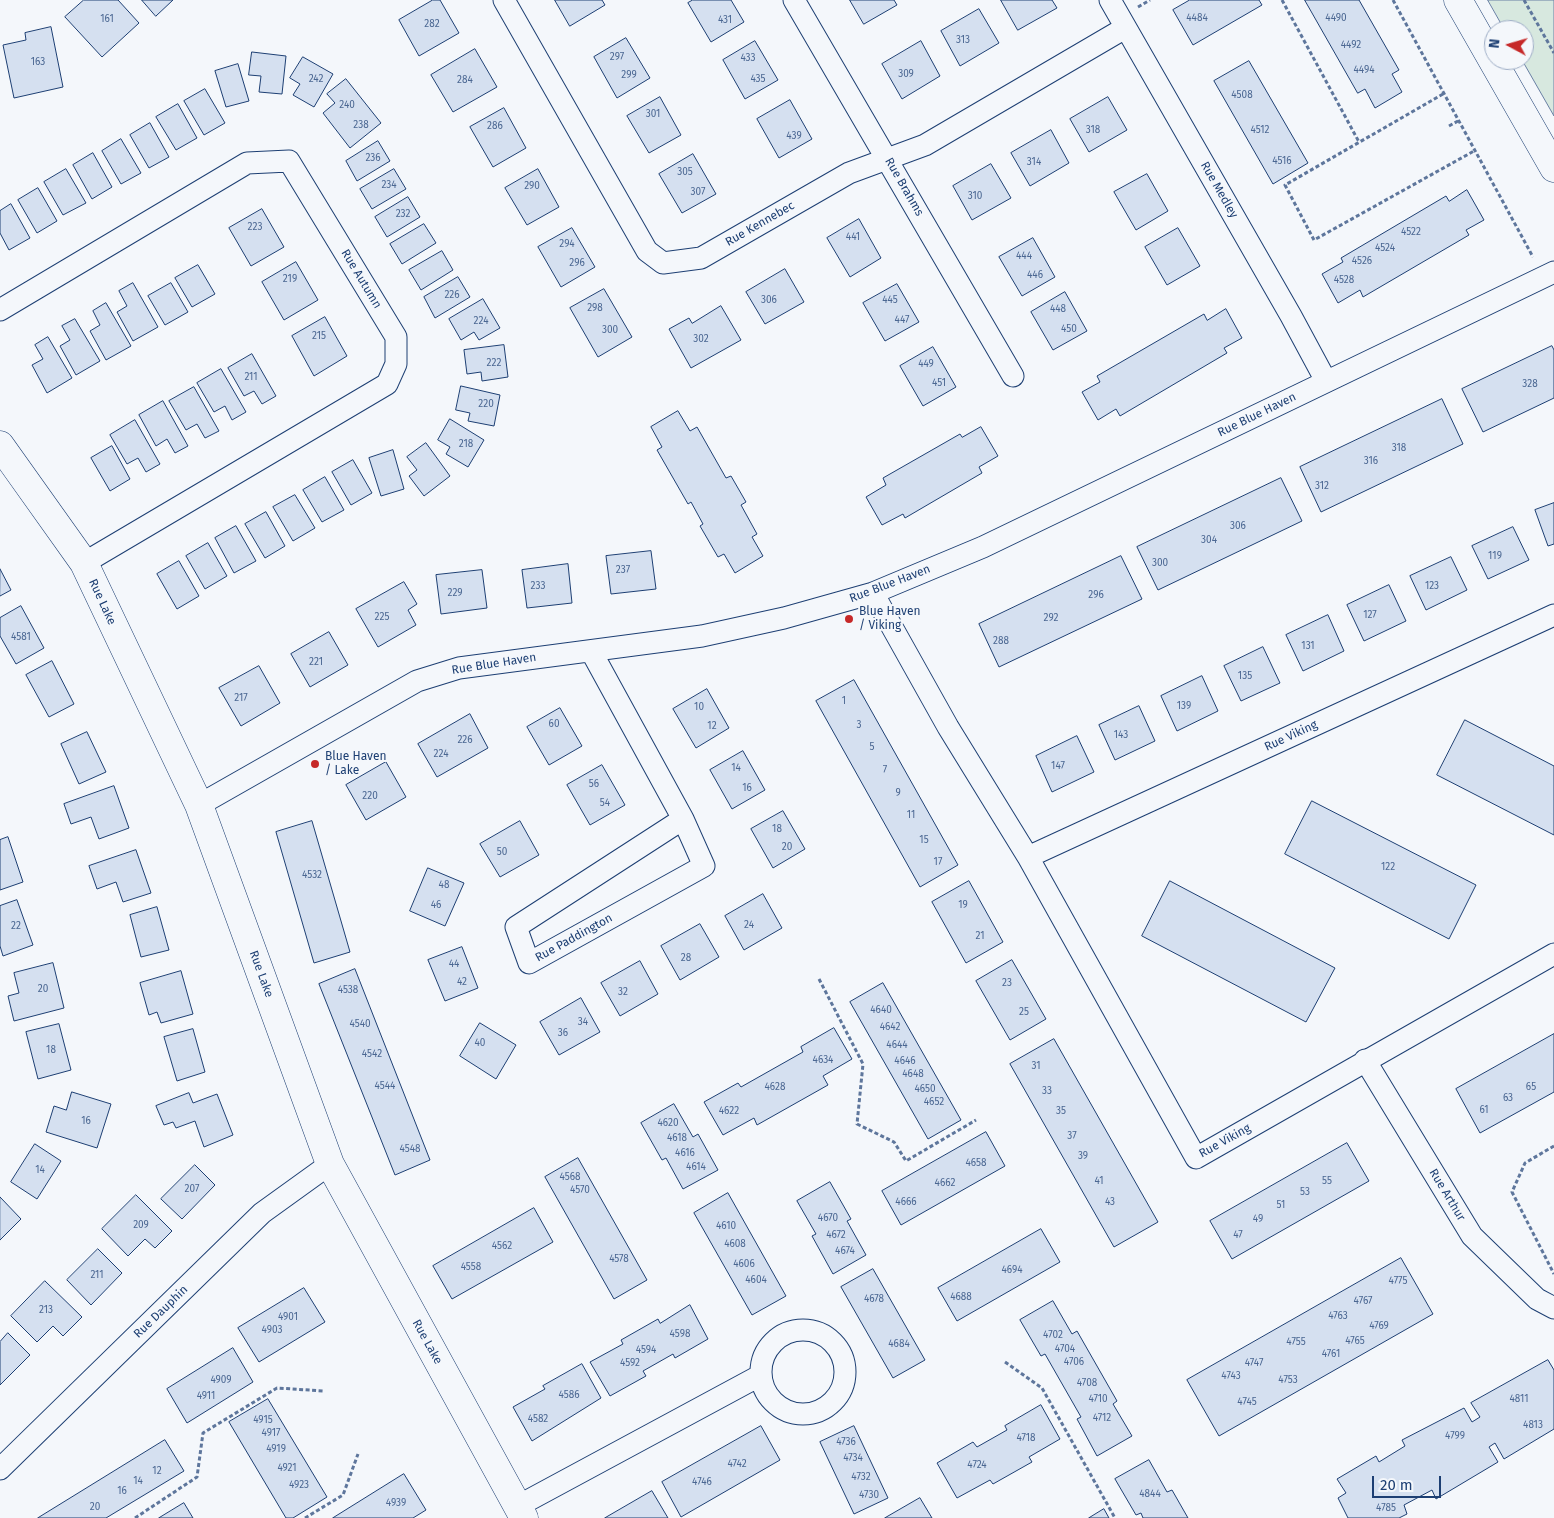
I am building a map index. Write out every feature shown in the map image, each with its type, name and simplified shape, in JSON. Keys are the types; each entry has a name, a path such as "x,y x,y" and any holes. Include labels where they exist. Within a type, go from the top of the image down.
{"street":[{"name":"Rue Kennebec","path":"504,0 647,251 662,263 701,258 849,173 925,145 1130,18"},
{"name":"Rue Brahms","path":"794,0 1012,376"},
{"name":"Rue Medley","path":"1110,0 1130,18 1326,381"},
{"path":"1458,0 1554,168"},
{"name":"Rue Autumn","path":"0,310 247,163 289,161 396,337 396,364 387,384 84,563"},
{"name":"Rue Blue Haven","path":"199,805 417,681 459,668 702,636 784,618 873,593 983,547 1554,272"},
{"name":"Rue Lake","path":"0,445 84,563 199,805 330,1164 521,1512 761,1375"},
{"name":"Rue Viking","path":"873,593 948,727 1028,857 1196,1158 1364,1060 1554,954"},
{"name":"Rue Viking","path":"1028,857 1554,615"},
{"name":"Rue Paddington","path":"590,651 683,819 704,866 529,964 516,927 683,819"},
{"name":"Rue Arthur","path":"1364,1060 1472,1236 1537,1299 1554,1308"},
{"name":"Rue Dauphin","path":"0,1469 262,1213 330,1164"}],"path":[{"path":"1130,18 1150,0"},
{"path":"1282,0 1359,142"},
{"path":"1393,0 1534,258"},
{"path":"1524,0 1554,53"},
{"path":"1443,94 1285,185 1314,240 1474,151"},
{"path":"1449,126 1458,121"},
{"path":"819,979 863,1064 857,1124 894,1142 906,1161 976,1120"},
{"path":"1554,1146 1526,1163 1512,1192 1554,1274"},
{"path":"1005,1362 1042,1388 1115,1518"},
{"path":"135,1518 197,1477 203,1433 277,1388 324,1391"},
{"path":"305,1518 343,1495 358,1454"}],"shaded area":[{"path":"1488,0 1554,0 1554,116 1528,70 1534,70 1534,20 1499,20"}],"building":[{"path":"84,0 118,0 139,23 102,57 65,17"},
{"path":"142,0 173,0 156,16"},
{"path":"433,0 440,0 459,33 419,56 399,20"},
{"path":"555,0 602,0 605,5 570,26"},
{"path":"693,0 731,0 744,22 711,42 688,3"},
{"path":"850,0 894,0 897,5 864,24"},
{"path":"1001,0 1052,0 1057,8 1018,30"},
{"path":"1190,0 1259,0 1262,5 1193,45 1173,10"},
{"path":"1305,0 1359,0 1399,70 1392,74 1402,92 1375,108 1365,89 1358,93"},
{"path":"979,9 999,43 960,66 941,31"},
{"path":"51,27 63,87 14,98 3,45 26,40 25,33"},
{"path":"626,38 650,78 617,98 594,57"},
{"path":"755,41 778,80 745,99 723,60"},
{"path":"921,41 940,76 902,99 882,64"},
{"path":"475,49 497,87 453,112 431,75"},
{"path":"252,52 286,56 282,94 259,92 261,76 249,75"},
{"path":"303,57 333,74 314,107 293,95 300,84 290,78"},
{"path":"1249,61 1308,163 1273,184 1214,81"},
{"path":"238,64 249,101 226,107 215,71"},
{"path":"346,79 381,123 350,148 323,113 335,103 327,94"},
{"path":"205,89 225,123 204,135 184,101"},
{"path":"660,97 681,135 649,153 627,116"},
{"path":"1108,97 1127,130 1089,152 1070,119"},
{"path":"790,100 812,139 779,158 757,119"},
{"path":"178,104 197,138 176,150 156,117"},
{"path":"504,108 526,148 493,167 470,127"},
{"path":"150,123 169,157 149,168 130,135"},
{"path":"1051,130 1069,163 1030,186 1011,153"},
{"path":"121,139 141,173 121,184 102,151"},
{"path":"378,141 390,161 357,181 346,161"},
{"path":"93,153 112,187 92,199 73,165"},
{"path":"693,154 716,194 682,213 659,174"},
{"path":"991,164 1011,198 972,220 953,186"},
{"path":"66,169 86,203 63,215 44,182"},
{"path":"394,169 406,189 372,209 360,189"},
{"path":"538,169 559,207 527,225 505,188"},
{"path":"1147,174 1168,211 1136,230 1114,192"},
{"path":"38,188 57,221 37,233 18,200"},
{"path":"1467,190 1484,220 1466,230 1469,235 1363,297 1360,290 1338,303 1322,274 1343,262 1341,258 1446,196 1449,201"},
{"path":"408,197 420,217 387,237 375,217"},
{"path":"11,204 30,238 9,250 0,233 0,211"},
{"path":"262,209 284,247 251,266 229,228"},
{"path":"859,219 881,258 850,277 827,238"},
{"path":"424,224 436,243 402,264 390,244"},
{"path":"572,228 595,267 561,287 538,247"},
{"path":"1178,228 1200,266 1167,285 1145,247"},
{"path":"1033,238 1055,277 1022,296 999,257"},
{"path":"442,251 453,270 421,290 409,270"},
{"path":"296,262 318,300 284,320 262,282"},
{"path":"198,265 215,294 192,307 175,278"},
{"path":"785,269 804,302 765,324 746,292"},
{"path":"458,277 470,297 435,318 424,297"},
{"path":"133,283 158,327 133,341 117,312 127,306 119,291"},
{"path":"171,283 188,312 165,325 148,296"},
{"path":"897,284 919,322 885,341 863,303"},
{"path":"604,289 632,337 598,357 570,308"},
{"path":"1065,292 1087,331 1053,350 1031,312"},
{"path":"483,299 500,328 479,340 474,332 461,340 449,319"},
{"path":"106,303 131,346 106,360 90,331 100,325 93,311"},
{"path":"721,306 741,340 691,368 669,329 689,318 692,323"},
{"path":"1226,309 1242,338 1224,348 1227,353 1120,416 1116,409 1098,420 1082,392 1100,382 1097,376 1204,314 1207,320"},
{"path":"325,317 347,356 314,376 292,336"},
{"path":"75,319 100,361 76,375 60,346 70,340 62,326"},
{"path":"48,337 72,378 47,393 32,365 43,359 35,345"},
{"path":"504,345 508,377 482,381 481,372 467,374 464,350"},
{"path":"1552,346 1554,350 1554,398 1483,432 1462,389"},
{"path":"933,347 956,387 923,406 900,366"},
{"path":"252,354 276,396 262,404 254,391 244,396 228,368"},
{"path":"221,369 246,412 232,420 225,406 214,412 197,383"},
{"path":"461,386 500,395 494,426 468,421 470,413 456,410"},
{"path":"194,387 219,431 205,438 197,424 186,430 169,401"},
{"path":"1442,399 1463,444 1321,512 1300,467"},
{"path":"163,401 188,446 175,453 167,439 156,446 139,415"},
{"path":"678,411 690,431 697,427 726,478 731,476 746,502 741,505 757,534 752,537 763,556 735,573 724,554 718,557 700,526 703,524 691,502 688,504 657,450 662,447 651,427"},
{"path":"450,419 484,440 468,467 446,454 450,447 438,440"},
{"path":"135,420 160,464 146,472 138,458 127,464 110,435"},
{"path":"981,427 998,456 979,467 982,473 905,518 903,514 882,525 866,497 886,485 883,478 960,434 962,437"},
{"path":"426,443 450,476 424,496 409,476 417,470 407,457"},
{"path":"112,446 130,479 110,491 91,458"},
{"path":"393,450 404,489 381,496 369,458"},
{"path":"353,460 372,493 351,505 332,472"},
{"path":"325,477 344,510 322,522 303,490"},
{"path":"1281,478 1302,521 1158,590 1137,547"},
{"path":"295,495 315,528 293,541 273,507"},
{"path":"1554,503 1554,544 1548,546 1535,510"},
{"path":"266,512 285,546 265,558 245,524"},
{"path":"236,526 256,561 234,573 215,538"},
{"path":"1513,527 1529,560 1488,579 1472,546"},
{"path":"208,543 227,576 205,589 186,556"},
{"path":"651,551 656,589 611,594 606,556"},
{"path":"1121,556 1142,599 999,667 979,624"},
{"path":"1451,557 1467,590 1426,610 1410,576"},
{"path":"179,561 199,596 177,609 157,574"},
{"path":"568,564 572,603 527,608 522,570"},
{"path":"0,569 11,590 0,596"},
{"path":"482,570 487,608 441,614 436,575"},
{"path":"404,582 417,604 408,610 416,625 378,647 356,609"},
{"path":"1389,585 1406,621 1364,641 1347,605"},
{"path":"21,606 44,648 16,664 0,636 0,618"},
{"path":"1328,615 1344,651 1303,671 1286,635"},
{"path":"329,632 348,665 310,687 291,654"},
{"path":"1263,647 1280,683 1241,701 1224,666"},
{"path":"52,661 74,704 49,717 26,675"},
{"path":"259,666 280,703 241,726 219,688"},
{"path":"1202,676 1218,711 1177,731 1161,696"},
{"path":"854,680 958,865 920,887 816,701"},
{"path":"707,689 729,728 696,748 673,709"},
{"path":"1139,706 1155,741 1115,760 1099,725"},
{"path":"560,708 582,746 549,765 527,727"},
{"path":"470,714 488,748 437,777 418,744"},
{"path":"1465,720 1554,766 1554,835 1437,775"},
{"path":"87,732 106,772 79,784 61,744"},
{"path":"1077,736 1094,772 1052,792 1036,756"},
{"path":"743,751 765,790 732,809 710,770"},
{"path":"386,762 406,797 366,820 346,785"},
{"path":"602,765 625,805 590,825 567,785"},
{"path":"114,786 129,828 99,839 91,817 71,824 64,804"},
{"path":"1312,801 1476,885 1449,939 1285,854"},
{"path":"783,811 805,849 773,868 751,829"},
{"path":"312,821 350,952 314,963 276,832"},
{"path":"520,821 539,855 500,877 480,844"},
{"path":"8,837 23,882 0,890 0,840"},
{"path":"136,850 151,893 123,902 116,882 97,889 89,866"},
{"path":"428,868 464,883 445,926 410,911"},
{"path":"969,881 1003,942 966,963 932,902"},
{"path":"1170,881 1335,968 1306,1022 1142,936"},
{"path":"763,894 782,928 744,950 725,916"},
{"path":"17,900 33,945 3,956 0,946 0,906"},
{"path":"157,907 169,950 141,957 130,915"},
{"path":"700,924 719,957 680,980 661,946"},
{"path":"462,947 478,988 445,1001 428,960"},
{"path":"1012,960 1046,1019 1010,1040 976,981"},
{"path":"640,961 658,994 620,1016 601,983"},
{"path":"53,963 64,1008 14,1021 8,996 19,993 14,973"},
{"path":"355,969 430,1160 395,1175 319,984"},
{"path":"181,971 193,1014 161,1023 157,1012 149,1015 140,983"},
{"path":"883,983 961,1120 928,1139 850,1002"},
{"path":"581,998 600,1032 559,1055 540,1022"},
{"path":"480,1023 516,1045 496,1079 460,1056"},
{"path":"59,1024 71,1070 38,1079 26,1032"},
{"path":"834,1028 852,1059 823,1076 828,1085 757,1125 754,1118 723,1135 704,1102 738,1083 741,1087 803,1052 801,1047"},
{"path":"193,1029 205,1072 177,1081 164,1037"},
{"path":"1554,1034 1554,1092 1480,1133 1456,1089"},
{"path":"1054,1039 1158,1222 1114,1247 1010,1064"},
{"path":"72,1092 111,1104 97,1148 46,1132 54,1106 66,1110"},
{"path":"189,1093 193,1103 217,1094 233,1135 204,1147 195,1121 176,1128 173,1122 164,1125 156,1106"},
{"path":"674,1104 693,1137 698,1134 718,1170 683,1189 666,1158 662,1160 641,1123"},
{"path":"986,1132 1005,1166 901,1225 882,1191"},
{"path":"1347,1143 1369,1181 1232,1259 1210,1221"},
{"path":"35,1144 61,1161 37,1199 11,1182"},
{"path":"578,1158 647,1280 614,1299 545,1177"},
{"path":"195,1165 215,1185 182,1219 161,1199"},
{"path":"830,1182 851,1219 847,1221 866,1255 833,1274 812,1236 816,1234 797,1201"},
{"path":"728,1193 786,1296 752,1315 694,1213"},
{"path":"136,1195 172,1231 155,1248 145,1239 128,1256 102,1229"},
{"path":"0,1197 21,1219 0,1240"},
{"path":"534,1208 553,1242 452,1299 433,1266"},
{"path":"1041,1229 1060,1262 957,1321 938,1288"},
{"path":"98,1249 122,1273 91,1305 67,1280"},
{"path":"1401,1258 1433,1314 1219,1436 1187,1380"},
{"path":"873,1269 925,1360 893,1378 841,1287"},
{"path":"45,1281 82,1317 63,1336 53,1326 37,1342 11,1316"},
{"path":"304,1288 325,1322 259,1362 238,1328"},
{"path":"1053,1301 1072,1334 1077,1331 1117,1401 1113,1404 1132,1436 1097,1456 1077,1419 1081,1417 1045,1354 1041,1356 1020,1320"},
{"path":"690,1305 708,1339 675,1358 673,1354 643,1371 646,1376 610,1396 590,1362 623,1344 621,1340 658,1319 660,1323"},
{"path":"8,1333 30,1355 0,1385 0,1342"},
{"path":"233,1348 253,1382 187,1423 167,1389"},
{"path":"1548,1360 1554,1370 1554,1429 1504,1459 1495,1443 1489,1447 1498,1462 1436,1499 1432,1490 1404,1505 1407,1514 1399,1518 1348,1518 1338,1498 1346,1493 1337,1479 1376,1456 1379,1462 1405,1446 1402,1440 1464,1408 1472,1422 1480,1417 1471,1403"},
{"path":"582,1364 601,1398 532,1441 513,1407 545,1389 543,1386"},
{"path":"268,1399 327,1497 293,1518 286,1518 229,1422"},
{"path":"1041,1405 1060,1439 1029,1457 1032,1462 993,1484 990,1480 957,1498 937,1463 973,1442 977,1447 1007,1430 1005,1426"},
{"path":"761,1426 780,1460 681,1517 662,1482"},
{"path":"854,1426 888,1498 854,1514 820,1442"},
{"path":"165,1440 184,1471 106,1518 38,1518"},
{"path":"1149,1460 1167,1492 1172,1490 1188,1518 1143,1518 1141,1513 1136,1515 1115,1479"},
{"path":"404,1474 426,1510 413,1518 333,1518"},
{"path":"652,1491 668,1518 605,1518"},
{"path":"920,1498 932,1518 885,1518"},
{"path":"184,1503 193,1518 159,1518"},
{"path":"1104,1509 1109,1518 1089,1518"}],"place":[{"name":"Blue Haven / Viking","path":"849,619"},
{"name":"Blue Haven / Lake","path":"315,764"}]}
